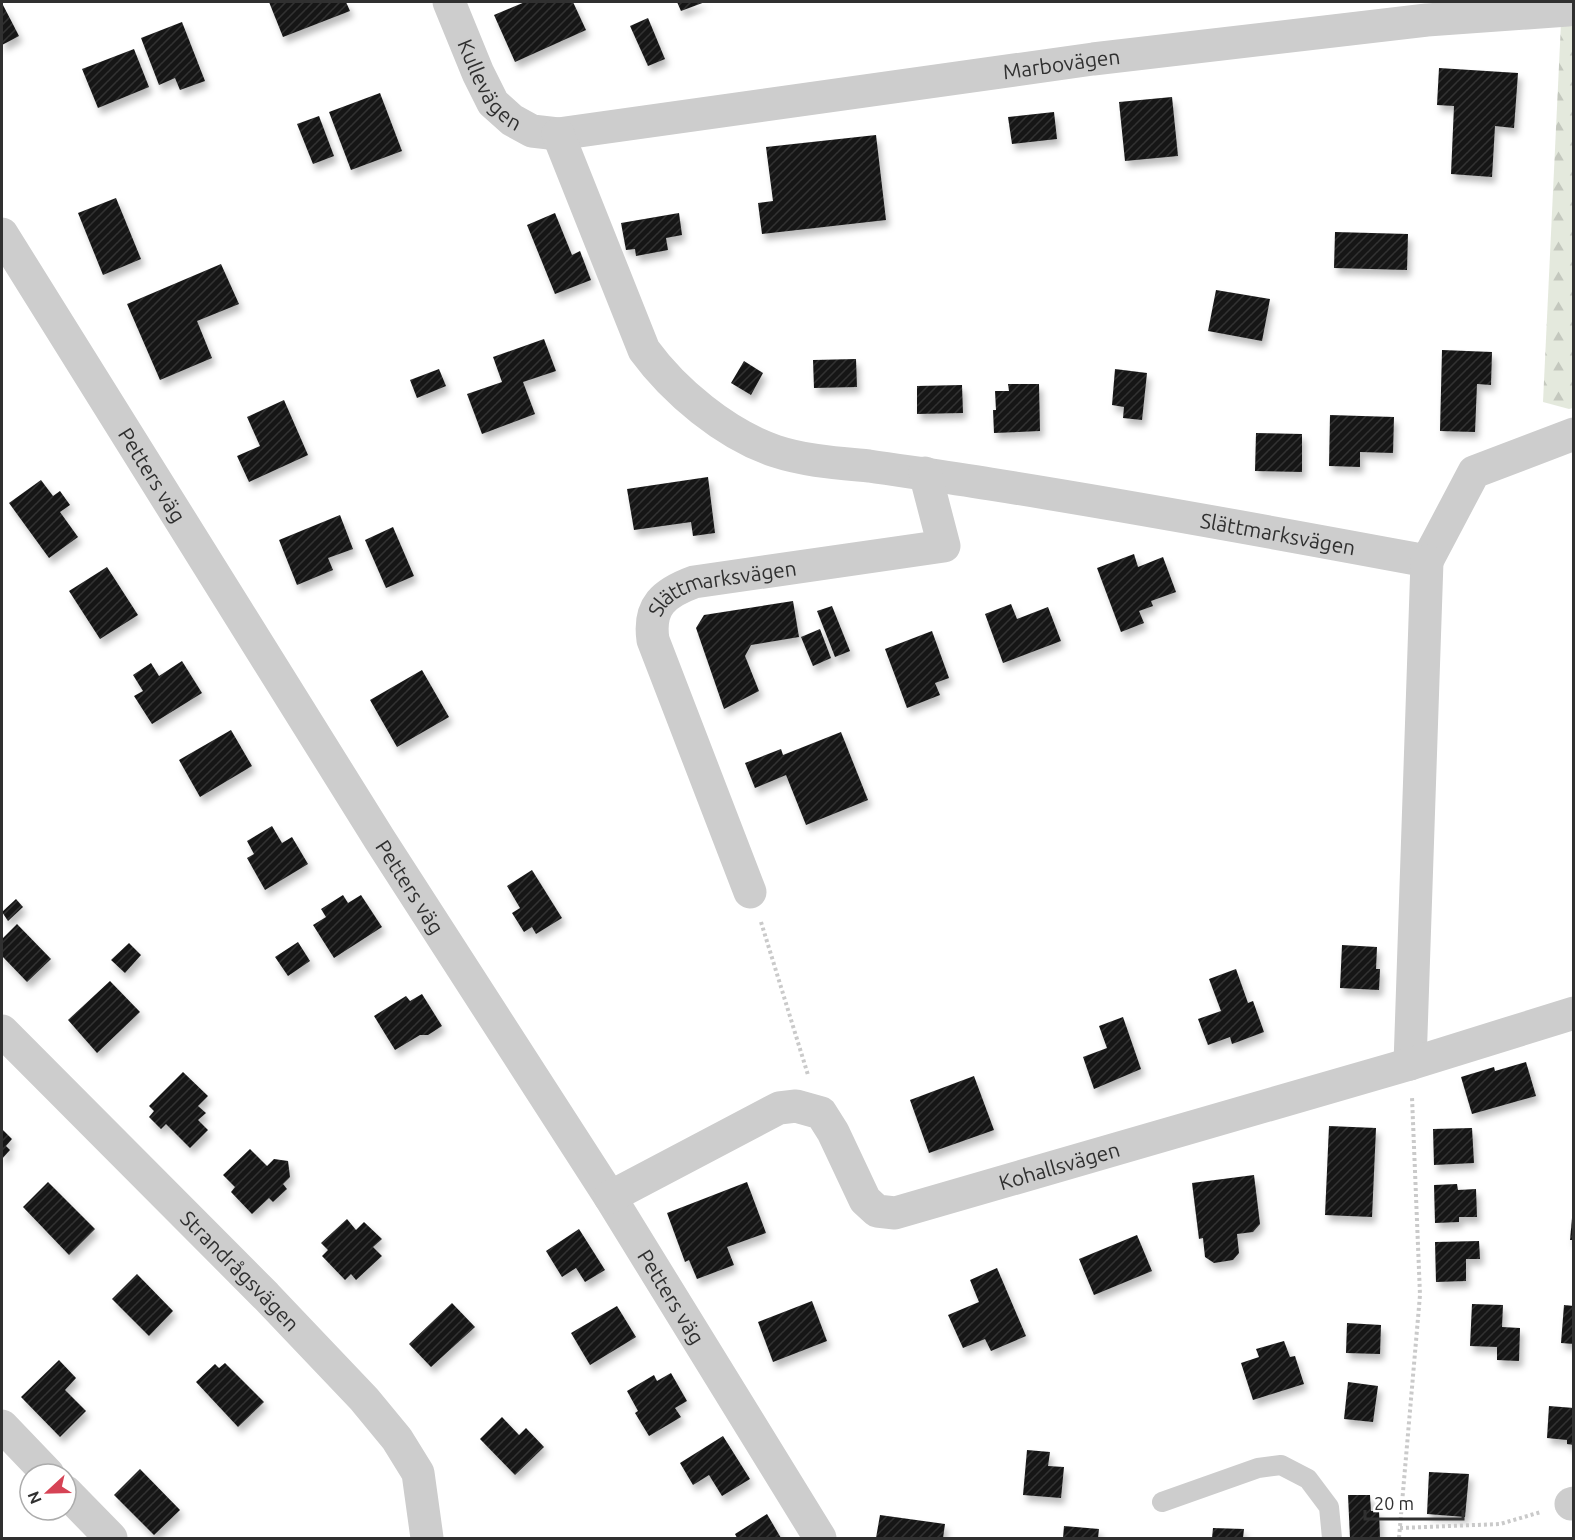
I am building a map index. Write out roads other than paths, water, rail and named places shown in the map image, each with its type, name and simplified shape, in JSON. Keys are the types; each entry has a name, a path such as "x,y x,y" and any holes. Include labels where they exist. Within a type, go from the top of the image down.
{"street":[{"name":"Kullevägen","path":"449,2 493,103 512,120 532,131 558,134"},
{"name":"Marbovägen","path":"558,134 1093,59 1427,20 1568,10"},
{"name":"Slättmarksvägen","path":"558,134 644,350 679,390 707,414 749,439 774,451 807,459 925,473 1137,507 1427,561"},
{"name":"Petters väg","path":"2,234 380,840 610,1197 820,1539"},
{"path":"1410,1064 1427,561 1474,472 1574,434"},
{"name":"Slättmarksvägen","path":"750,892 653,640 651,624 655,611 673,590 694,582 944,546 925,473"},
{"name":"Kohallsvägen","path":"610,1197 779,1108 796,1106 821,1113 833,1132 865,1200 877,1211 895,1213 1410,1064 1574,1013"},
{"name":"Strandrågsvägen","path":"2,1031 266,1296 364,1399 398,1439 418,1473 427,1539"},
{"path":"2,1426 36,1462"},
{"path":"78,1505 111,1539"}],"lane":[{"path":"1162,1502 1258,1468 1281,1465 1308,1479 1329,1507 1332,1539"}]}
